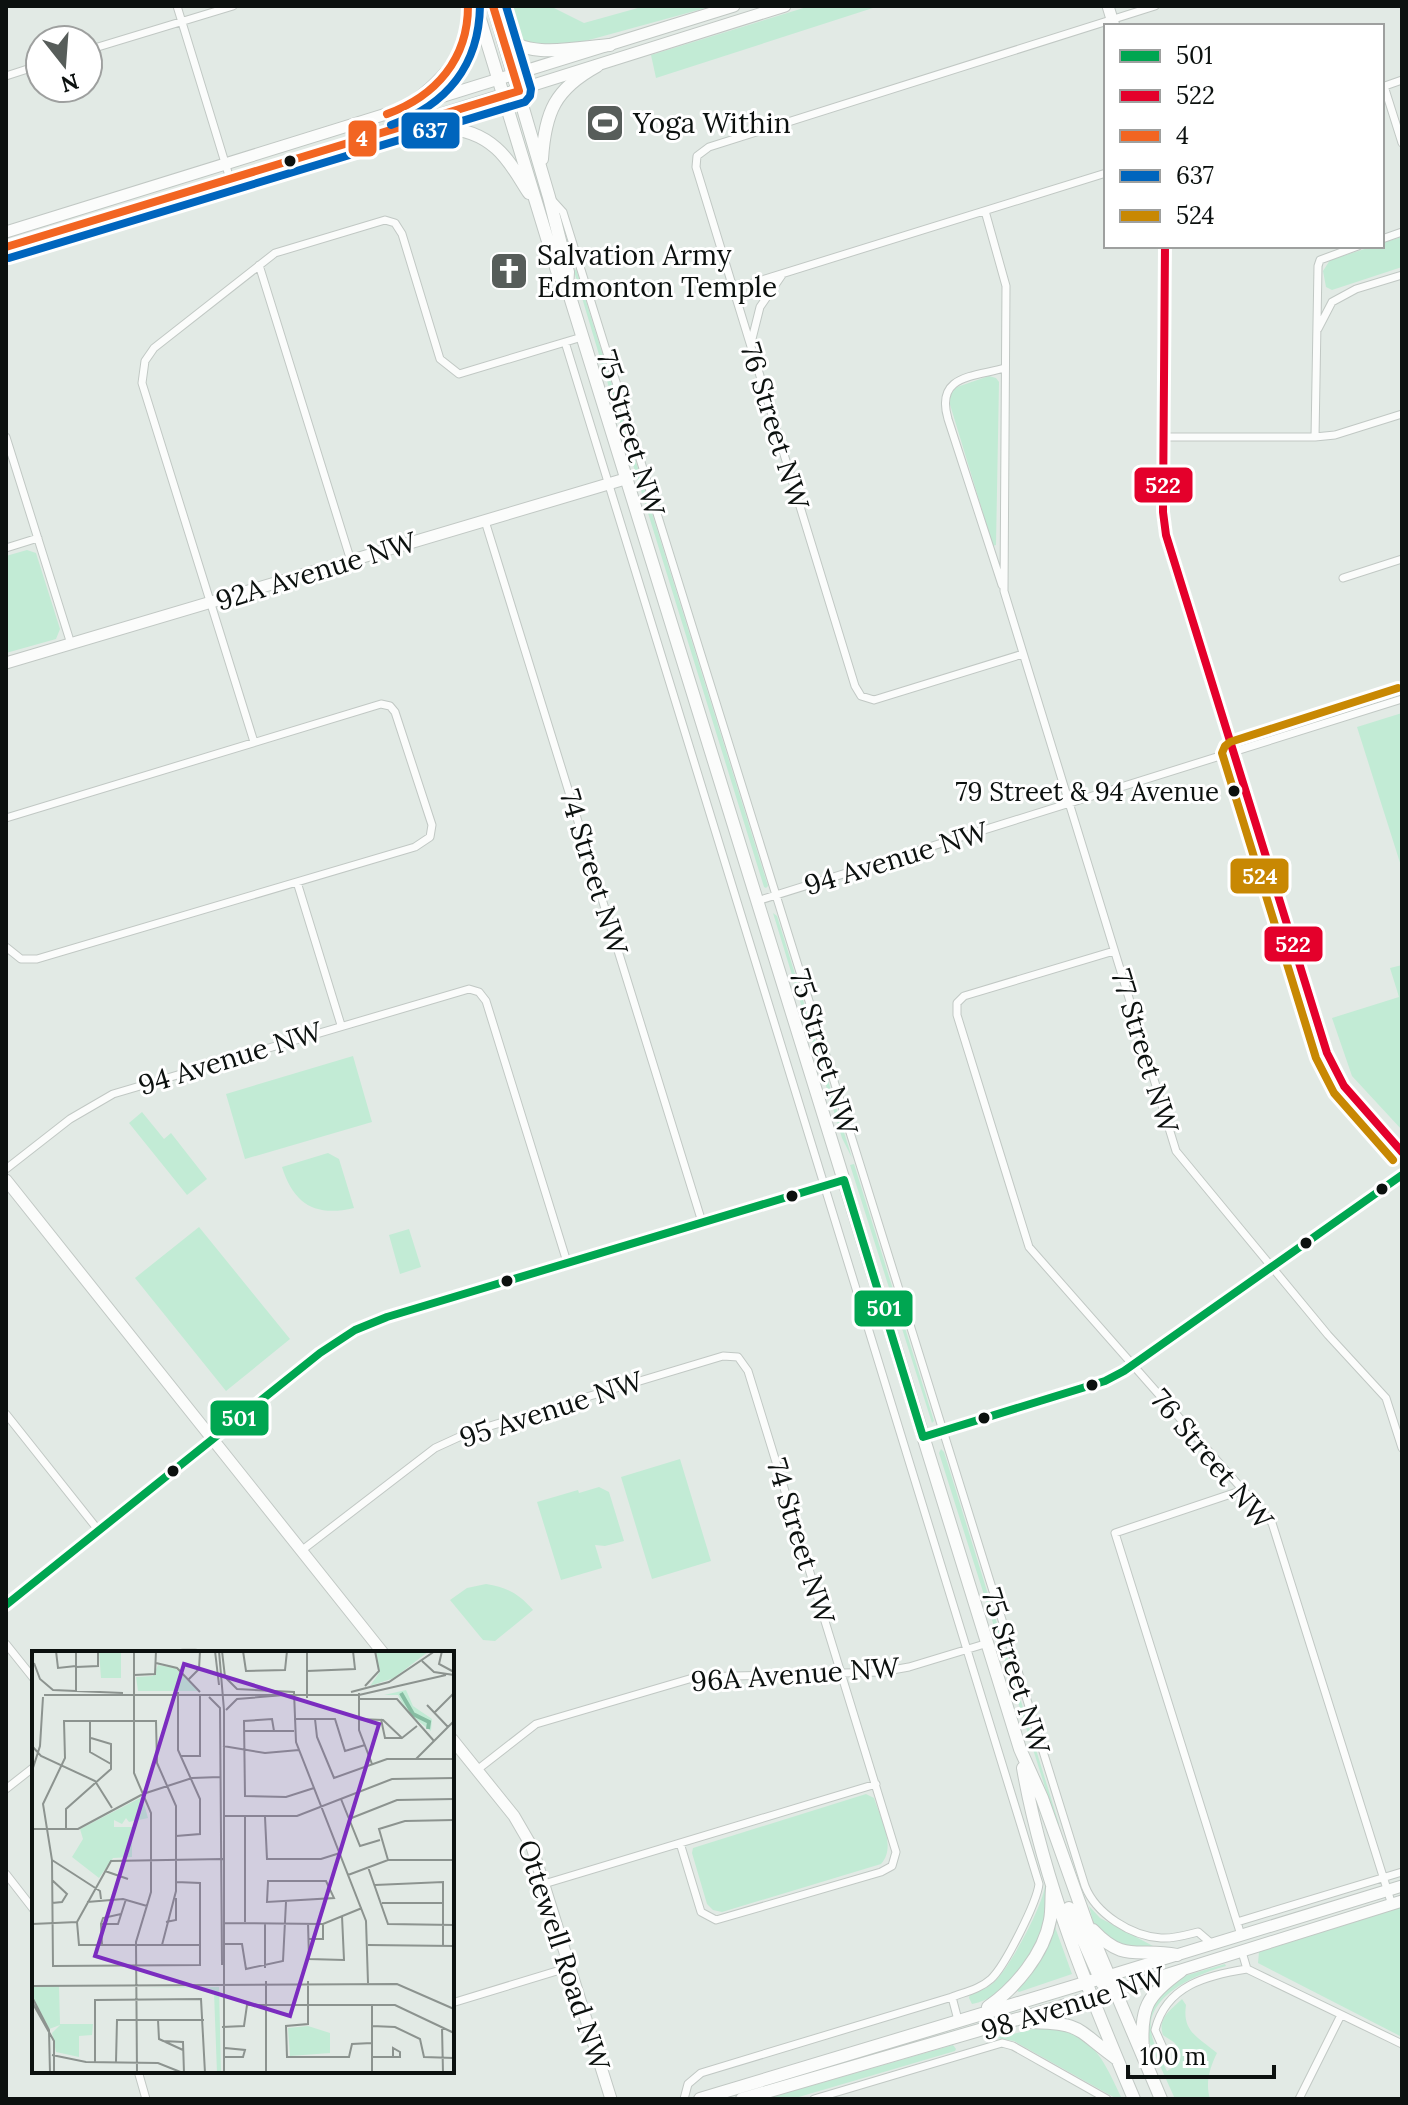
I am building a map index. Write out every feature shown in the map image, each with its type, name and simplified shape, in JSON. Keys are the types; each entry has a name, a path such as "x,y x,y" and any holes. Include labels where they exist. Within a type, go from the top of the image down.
{"main road":[{"path":"405,109 438,84 459,55 467,29 468,6"},
{"name":"75 Street NW","path":"476,6 558,274 567,287 988,1643 1020,1749 1029,1799 1052,1882 1098,1979 1114,1991 1161,2099"},
{"name":"75 Street NW","path":"493,6 549,197 568,272 567,287"},
{"path":"498,24 511,43 525,49 610,45"},
{"path":"541,171 544,142 554,106 574,78 597,66"},
{"path":"369,137 433,127 466,131 496,147 536,203"},
{"name":"75 Street NW","path":"1020,1749 1042,1798 1087,1924 1098,1979 1092,1997 1134,2099"},
{"path":"1048,1867 1064,1895 1098,1979"},
{"path":"979,2014 1003,1997 1026,1971 1050,1921 1052,1882"},
{"path":"1087,1924 1101,1939 1117,1949 1132,1954 1160,1951 1177,1955"},
{"path":"1143,2059 1141,2022 1144,2010 1157,1990 1181,1971"},
{"name":"98 Avenue NW","path":"700,2099 1098,1979"},
{"name":"98 Avenue NW","path":"742,2099 1114,1991"},
{"path":"1012,2022 1055,2021 1073,2026 1117,2059"}],"street":[{"path":"177,6 230,179"},
{"path":"104,45 233,6"},
{"path":"6,232 734,6"},
{"path":"6,247 504,96 785,6"},
{"path":"1108,6 1113,23 1155,6"},
{"name":"76 Street NW","path":"1023,654 874,700 861,696 855,686 750,345 696,167 697,156 709,147 1104,26"},
{"path":"1384,89 1402,143"},
{"path":"733,289 1104,174"},
{"name":"75 Street NW","path":"549,197 563,212 1085,1886 1098,1908 1139,1933"},
{"name":"77 Street NW","path":"985,211 1006,286 1004,591"},
{"path":"254,742 142,383 145,361 154,348 275,253 385,220 395,223 402,234 440,359 459,374 582,337"},
{"path":"1165,248 1163,512 1166,535 1327,1053 1344,1086 1402,1152"},
{"path":"1315,437 1320,260 1353,248"},
{"path":"259,265 351,561"},
{"path":"750,345 760,307 783,274"},
{"path":"1317,330 1332,302 1356,289 1402,275"},
{"name":"75 Street NW","path":"565,342 1039,1884 1031,1909 996,1973"},
{"name":"77 Street NW","path":"1005,368 958,381 946,390 944,400 948,419 1176,1151 1272,1268 1386,1398 1402,1448"},
{"path":"1164,437 1315,437 1335,435 1402,414"},
{"path":"6,437 71,644"},
{"name":"92A Avenue NW","path":"6,663 625,479"},
{"name":"74 Street NW","path":"485,521 702,1222"},
{"path":"6,548 38,538"},
{"path":"1343,578 1402,559"},
{"name":"94 Avenue NW","path":"757,901 1402,699"},
{"path":"6,818 381,704 390,706 395,712 432,825 430,837 415,847 37,959 21,959 6,947"},
{"path":"297,882 341,1025"},
{"name":"76 Street NW","path":"1114,951 964,996 957,1003 957,1015 1029,1247 1272,1523 1387,1890 1397,1903"},
{"name":"94 Avenue NW","path":"6,1169 70,1119 113,1094 458,991 474,990 486,1001 567,1262"},
{"path":"923,1437 1105,1381 1134,1365 1402,1175"},
{"path":"6,1180 381,1651"},
{"path":"6,1605 320,1353 355,1330 387,1317 844,1180"},
{"name":"74 Street NW","path":"680,1843 701,1912 716,1920 881,1872 892,1866 895,1859 895,1845 843,1674 748,1371 738,1357"},
{"name":"95 Avenue NW","path":"301,1551 435,1448 470,1432 711,1359 738,1357"},
{"path":"7,1417 99,1531"},
{"path":"1241,1935 1115,1533 1243,1490"},
{"name":"96A Avenue NW","path":"477,1770 536,1724 696,1677 843,1674 900,1669 988,1643"},
{"path":"6,1644 32,1676"},
{"name":"Ottewell Road NW","path":"454,1741 514,1816 532,1847 611,2099"},
{"path":"6,1789 32,1769"},
{"path":"544,1884 876,1784"},
{"path":"1237,1922 1402,1872"},
{"path":"6,1874 32,1907"},
{"name":"98 Avenue NW","path":"1098,1979 1402,1886"},
{"name":"98 Avenue NW","path":"1114,1991 1397,1903"},
{"name":"98 Avenue NW","path":"1139,1933 1168,1938 1198,1932 1212,1944"},
{"path":"1242,1952 1247,1969 1402,2044"},
{"path":"454,2002 570,1967"},
{"name":"98 Avenue NW","path":"1164,2050 1155,2030 1162,2012 1178,1993 1205,1977 1247,1969"},
{"name":"98 Avenue NW","path":"684,2099 688,2084 701,2073 952,1997 979,1987 996,1973"},
{"path":"952,1997 958,2020"},
{"path":"1299,2099 1341,2015"},
{"path":"964,2036 969,2052"},
{"name":"98 Avenue NW","path":"814,2099 997,2044 1013,2046 1107,2099"},
{"path":"136,2099 146,2098 139,2073"}],"green space":[{"path":"500,6 550,6 584,23 645,6 713,6 578,43 530,47 509,32"},
{"path":"810,6 879,6 656,78 651,55"},
{"path":"1402,237 1402,267 1332,290 1326,287 1323,271 1330,260 1368,248 1384,248 1384,242"},
{"path":"576,269 768,886 766,888 603,368 574,271"},
{"path":"989,376 999,382 996,545 993,546 948,398 954,388"},
{"path":"27,550 36,553 60,629 56,639 6,653 6,556"},
{"path":"1402,713 1402,869 1357,727"},
{"path":"773,913 777,916 852,1158 842,1138"},
{"path":"1402,965 1402,1130 1352,1076 1332,1018 1399,997 1390,968"},
{"path":"353,1056 372,1122 245,1159 226,1094"},
{"path":"142,1112 164,1139 171,1133 207,1179 187,1195 129,1123"},
{"path":"328,1153 339,1159 354,1208 328,1211 308,1205 293,1191 287,1180 282,1167"},
{"path":"854,1164 934,1421 932,1423 850,1165"},
{"path":"199,1227 290,1339 226,1391 135,1278"},
{"path":"409,1229 421,1267 400,1274 389,1235"},
{"path":"941,1449 1059,1824 1057,1825 939,1453"},
{"path":"680,1459 711,1561 652,1579 621,1477"},
{"path":"599,1487 609,1492 624,1541 595,1545 602,1568 561,1580 537,1502"},
{"path":"486,1584 512,1592 533,1610 495,1641 483,1640 450,1600 467,1588"},
{"path":"866,1794 874,1798 886,1832 888,1849 881,1864 722,1912 713,1910 707,1904 693,1848"},
{"path":"1047,1884 1044,1922 1027,1961 997,1993 972,2004 970,1994 982,1990 1000,1976 1016,1952"},
{"path":"1089,1906 1100,1918 1153,1946 1152,1949 1118,1946 1094,1925"},
{"path":"1402,1907 1402,2037 1258,1963 1259,1952"},
{"path":"1055,1927 1072,1974 1019,1992 1016,1990"},
{"path":"1225,1964 1177,1988 1157,2006 1152,2017 1153,2040 1167,2071 1174,2067 1176,2047 1163,2035 1162,2024 1166,2015 1182,1999 1186,2005 1189,2028 1217,2053 1209,2075 1210,2099 1175,2099 1148,2039 1148,2009 1181,1977"},
{"path":"1046,2026 1075,2035 1095,2050 1122,2099 1014,2041 996,2038"},
{"path":"953,2045 955,2051 792,2099 765,2099"}],"transit line":[{"name":"4","path":"387,114 420,97 446,73 462,43 468,6"},
{"name":"637","path":"391,125 428,106 456,80 473,47 480,6"},
{"name":"4","path":"6,247 519,91 493,6"},
{"name":"637","path":"9,258 525,102 531,89 506,6"},
{"name":"522","path":"1165,248 1163,512 1166,535 1327,1053 1344,1086 1402,1152"},
{"name":"524","path":"1393,1160 1334,1093 1316,1058 1222,753 1230,742 1398,688"},
{"name":"501","path":"923,1437 1105,1381 1124,1371 1402,1175"},
{"name":"501","path":"844,1180 923,1437"},
{"name":"501","path":"6,1605 320,1353 355,1330 387,1317 844,1180"}],"place":[{"name":"Yoga Within","path":"605,123"},
{"name":"Salvation Army Edmonton Temple","path":"509,271"},
{"name":"79 Street & 94 Avenue","path":"1234,791"}]}
